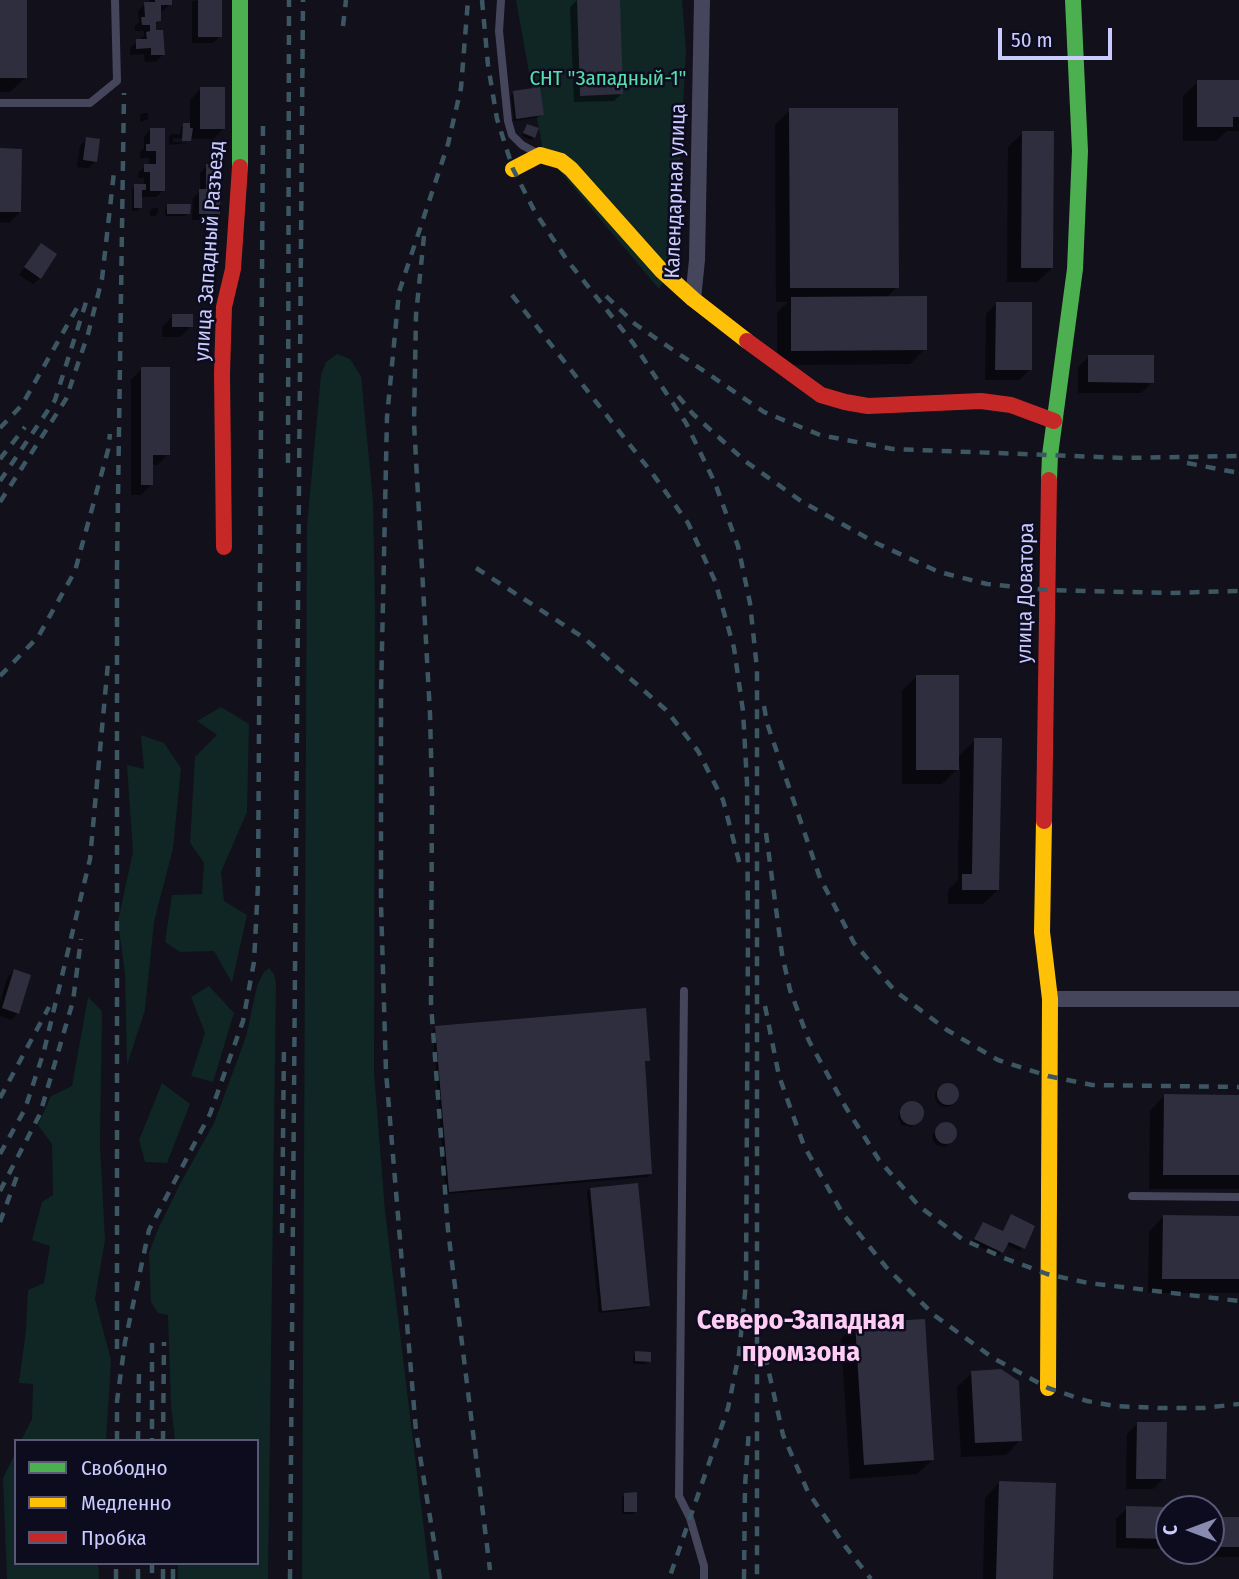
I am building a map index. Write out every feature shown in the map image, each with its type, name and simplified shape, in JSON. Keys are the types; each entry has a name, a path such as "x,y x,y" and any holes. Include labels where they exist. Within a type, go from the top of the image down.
{"street":[{"name":"улица Западный Разъезд","path":"224,547 224,307 233,269 240,180 240,0"},
{"name":"Календарная улица","path":"693,299 697,260 702,0"},
{"name":"улица Доватора","path":"1048,1388 1048,1076 1051,999 1042,932 1050,468 1075,269 1077,229 1080,151 1073,0"},
{"path":"513,169 540,155 561,161 661,270 693,299 781,368 821,395 868,406 981,401 1010,405 1054,421"},
{"path":"1051,999 1239,999"}],"lane":[{"path":"0,103 90,103 117,81 115,0"},
{"path":"501,0 499,31 508,121 512,135 522,145 540,155"},
{"path":"684,991 679,1496 704,1566 704,1579"},
{"path":"1132,1196 1239,1197"}],"green space":[{"name":"СНТ \"Западный-1\"","path":"516,0 682,0 686,50 675,261 659,289 543,151"},
{"path":"337,354 350,359 361,376 373,501 374,1072 385,1211 430,1579 302,1579 307,525 321,375 326,362"},
{"path":"221,707 249,724 247,812 221,872 224,901 247,915 232,983 214,951 180,952 165,942 172,895 202,894 204,863 190,843 195,757 217,735 197,721"},
{"path":"141,735 164,743 181,768 173,848 154,922 145,1010 127,1065 125,974 118,921 133,852 127,765 144,769"},
{"path":"269,968 274,974 276,984 268,1579 178,1579 178,1565 259,1565 259,1439 175,1439 168,1315 158,1313 151,1302 149,1253 180,1184 214,1123 246,1037 257,986"},
{"path":"209,986 234,1013 213,1082 191,1076 205,1033 191,997"},
{"path":"88,997 102,1011 100,1144 105,1240 95,1299 111,1360 106,1439 22,1439 32,1419 33,1384 19,1383 28,1290 44,1283 50,1246 32,1240 42,1202 53,1195 52,1144 38,1125 51,1096 72,1086"},
{"path":"162,1083 190,1104 167,1163 145,1162 139,1140"},
{"path":"14,1456 14,1565 98,1565 99,1579 7,1579 3,1478"}],"building":[{"path":"0,0 27,0 27,78 0,78"},
{"path":"172,0 172,5 161,5 161,21 156,22 156,30 163,30 165,55 151,55 151,48 136,49 136,39 147,39 146,32 150,31 150,25 142,25 141,17 145,17 144,2"},
{"path":"198,0 222,0 222,37 198,37"},
{"path":"577,0 620,0 623,94 580,96"},
{"path":"1197,80 1239,80 1239,117 1233,117 1233,127 1197,127"},
{"path":"200,87 225,87 225,129 200,129"},
{"path":"540,87 544,115 516,119 513,91"},
{"path":"789,108 898,108 899,288 790,288"},
{"path":"183,123 190,123 190,128 193,128 191,141 182,141"},
{"path":"527,124 539,128 535,138 523,133"},
{"path":"150,128 165,128 165,191 150,191 150,172 144,172 144,164 156,164 156,151 146,151 146,144 150,144"},
{"path":"1022,131 1054,131 1053,268 1021,268"},
{"path":"86,137 100,139 97,162 83,160"},
{"path":"0,148 22,149 21,212 0,212"},
{"path":"206,164 221,165 220,214 199,214 199,189 206,189"},
{"path":"134,184 146,184 146,190 142,190 142,208 134,208"},
{"path":"167,204 191,204 190,214 167,214"},
{"path":"41,243 57,254 41,279 24,267"},
{"path":"927,296 927,350 791,351 791,297"},
{"path":"996,302 1032,302 1032,370 995,370"},
{"path":"172,314 193,314 193,327 172,327"},
{"path":"1088,355 1154,355 1154,383 1088,382"},
{"path":"141,367 170,367 170,455 153,455 153,485 141,485"},
{"path":"916,675 959,675 959,770 916,770"},
{"path":"974,738 1002,738 999,890 962,890 962,874 972,874"},
{"path":"14,969 31,975 19,1014 2,1008"},
{"path":"646,1008 650,1061 645,1061 652,1174 449,1192 435,1026"},
{"path":"944,1083 952,1083 959,1090 959,1098 952,1105 944,1105 937,1098 937,1090"},
{"path":"1164,1094 1239,1095 1239,1175 1163,1175"},
{"path":"912,1101 920,1105 924,1113 920,1121 912,1125 904,1121 900,1113 904,1105"},
{"path":"942,1122 950,1122 957,1129 957,1137 950,1144 942,1144 935,1137 935,1129"},
{"path":"638,1183 650,1306 602,1311 590,1188"},
{"path":"1011,1214 1035,1226 1025,1249 1009,1242 1003,1253 974,1239 983,1222 1003,1231"},
{"path":"1163,1215 1239,1216 1239,1279 1162,1279"},
{"path":"925,1319 934,1460 864,1465 855,1323"},
{"path":"635,1351 651,1352 651,1362 635,1361"},
{"path":"1001,1369 1019,1381 1022,1441 975,1443 971,1371"},
{"path":"1137,1422 1167,1422 1166,1479 1136,1479"},
{"path":"999,1481 1056,1483 1053,1579 996,1579"},
{"path":"637,1492 637,1512 624,1512 624,1493"},
{"path":"1126,1506 1155,1507 1155,1539 1126,1538"},
{"path":"1225,1517 1239,1517 1239,1547 1225,1547"}],"railway":[{"path":"288,463 289,0"},
{"path":"290,1579 303,0"},
{"path":"343,26 346,0"},
{"path":"440,1579 416,1431 386,1072 381,904 381,694 387,417 399,292 448,144 461,88 468,0"},
{"path":"482,0 488,65 497,119 513,169 535,212 567,260 633,343 686,423 715,483 738,546 750,603 757,669 757,1579"},
{"path":"117,1349 117,566 124,93"},
{"path":"117,1439 117,1401 125,1342 149,1230 210,1114 243,1021 254,962 258,885 263,123"},
{"path":"0,502 66,399 88,334 102,279 114,172"},
{"path":"424,236 416,315 414,423 430,714 431,1004 448,1230 490,1570"},
{"path":"512,295 688,523 715,581 734,648 743,711 747,783 748,935 746,1283 739,1354 728,1408 669,1579"},
{"path":"0,481 55,400 88,296"},
{"path":"606,296 635,324 764,412 820,435 893,449 1124,458 1239,456"},
{"path":"0,428 22,405 78,306"},
{"path":"678,396 693,414 745,461 801,501 876,543 939,572 987,584 1047,590 1168,593 1239,591"},
{"path":"0,459 25,427"},
{"path":"0,676 38,637 75,571 110,434"},
{"path":"1187,463 1239,473"},
{"path":"476,568 584,638 666,710 698,751 723,800 741,869"},
{"path":"0,1154 25,1109 44,1051 90,859 108,663"},
{"path":"764,706 767,723 820,878 854,943 895,991 947,1030 998,1060 1048,1076 1092,1085 1239,1087"},
{"path":"766,833 782,954 790,990 809,1041 879,1160 919,1206 962,1239 1047,1274 1088,1283 1239,1301"},
{"path":"0,1191 40,1114 73,1001 81,939"},
{"path":"765,1006 779,1076 804,1146 843,1214 886,1267 934,1315 993,1358 1048,1388 1087,1401 1115,1406 1158,1408 1203,1408 1239,1404"},
{"path":"0,1098 49,1007"},
{"path":"282,1233 284,1044"},
{"path":"0,1222 17,1176"},
{"path":"163,1439 164,1342"},
{"path":"152,1343 152,1439"},
{"path":"765,1355 783,1435 808,1492 871,1579"},
{"path":"138,1439 139,1371"},
{"path":"744,1579 749,1429"},
{"path":"116,1565 116,1579"},
{"path":"138,1565 138,1579"},
{"path":"152,1565 152,1579"},
{"path":"163,1565 163,1579"},
{"path":"173,1565 173,1579"}],"traffic: fast":[{"path":"240,0 240,167"},
{"path":"1049,480 1075,269 1080,151 1073,0"}],"traffic: slow":[{"path":"513,169 540,155 561,161 661,270 747,341"},
{"path":"1044,821 1042,932 1050,999 1048,1388"}],"traffic: jam":[{"path":"224,547 224,307 233,269 240,167"},
{"path":"747,341 821,395 845,402 868,406 981,401 1011,405 1054,421"},
{"path":"1044,821 1049,480"}],"district":[{"name":"Северо-Западная промзона","path":"801,1337"}]}
